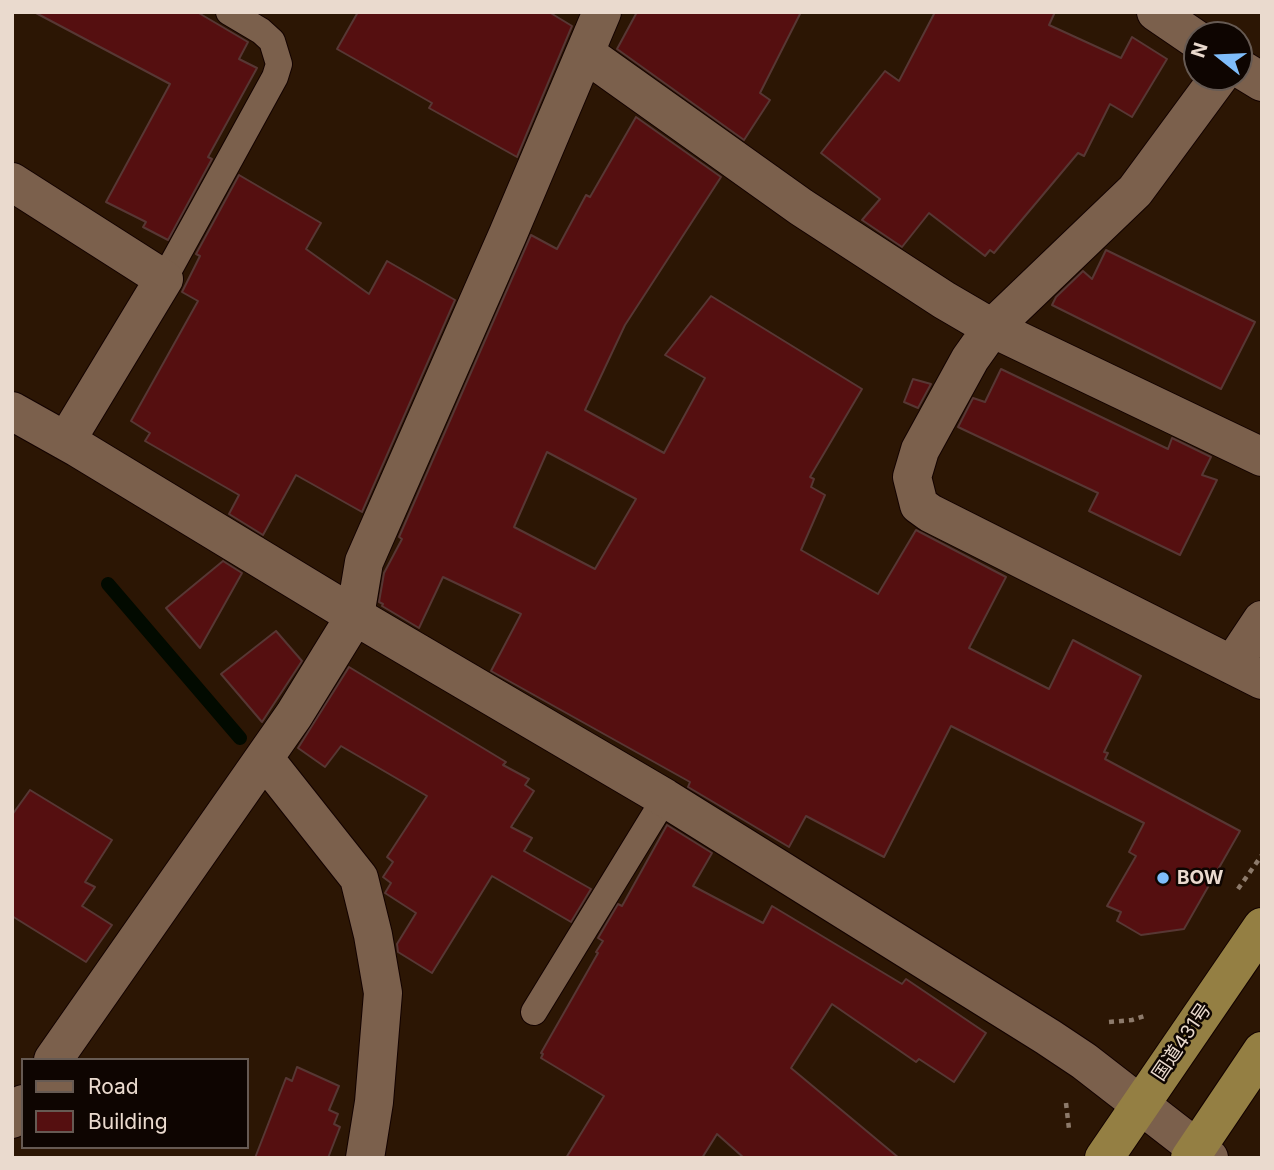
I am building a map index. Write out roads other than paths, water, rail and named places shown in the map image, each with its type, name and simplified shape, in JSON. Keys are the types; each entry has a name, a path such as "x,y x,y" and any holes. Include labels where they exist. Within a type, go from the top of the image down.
{"highway":[{"name":"国道431号","path":"1104,1158 1262,927"},
{"path":"1198,1154 1262,1051"}],"street":[{"path":"1156,12 1183,30"},
{"path":"54,1058 294,715 355,616 364,562 585,53 597,14"},
{"path":"585,53 801,206 944,300 992,328 1262,457"},
{"path":"1209,91 1135,191 992,328 970,359 920,450 912,477 919,505 930,513 1247,673 1262,620"},
{"path":"12,182 164,279 66,441"},
{"path":"12,411 665,798 1048,1037 1084,1062 1198,1154"},
{"path":"264,758 359,878 383,993 374,1102 365,1158"}],"lane":[{"path":"164,279 275,77 279,64 272,41 261,31 229,12"},
{"path":"534,1012 665,798"}],"waterway":[{"path":"108,584 240,738"}],"place":[{"name":"BOW","path":"1163,878"}]}
